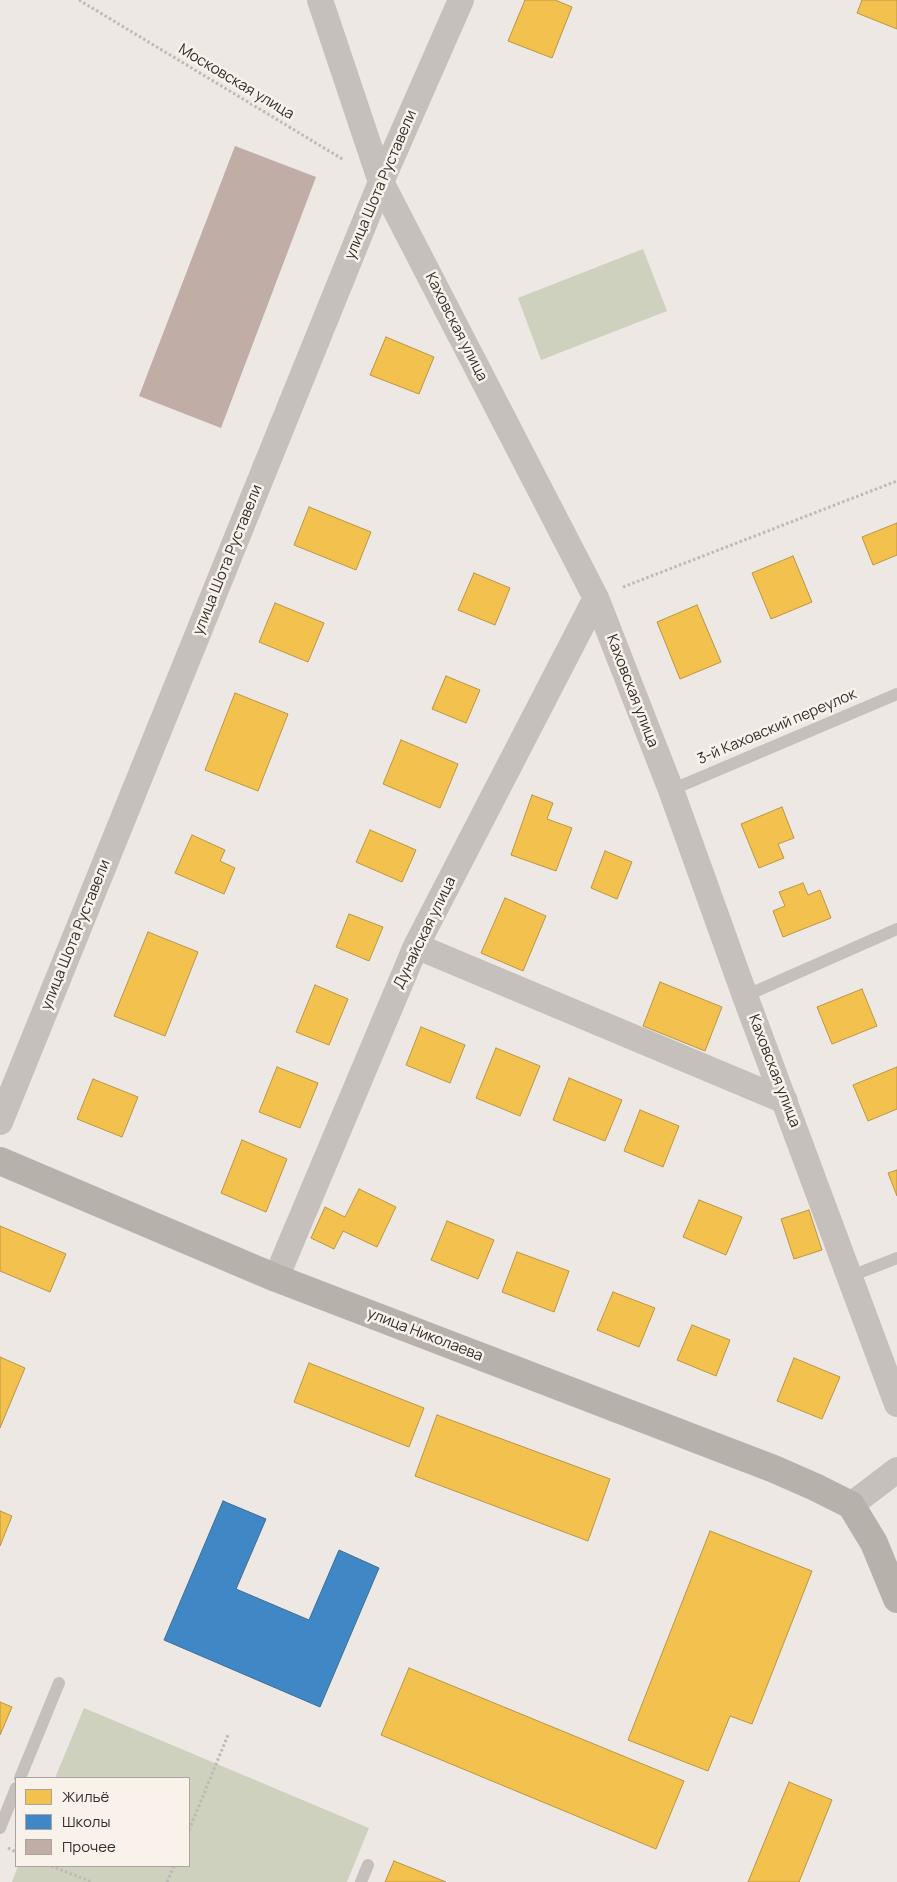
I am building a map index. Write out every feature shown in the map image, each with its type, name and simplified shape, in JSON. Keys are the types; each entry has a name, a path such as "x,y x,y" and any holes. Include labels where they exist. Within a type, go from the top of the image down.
{"main road":[{"name":"улица Николаева","path":"0,1161 276,1278 774,1469 851,1506"},
{"path":"851,1506 874,1543 897,1599"}],"street":[{"name":"Каховская улица","path":"320,0 381,182 596,598 671,790 745,996 851,1276 897,1404"},
{"name":"улица Шота Руставели","path":"0,1122 381,182 462,0"},
{"name":"Дунайская улица","path":"276,1278 416,946 596,598"},
{"path":"416,946 785,1101"},
{"path":"851,1506 897,1470"}],"lane":[{"name":"3-й Каховский переулок","path":"671,790 897,694"},
{"path":"745,996 897,929"},
{"path":"851,1276 897,1258"},
{"path":"20,1777 59,1683"},
{"path":"0,1828 15,1790"},
{"path":"361,1882 368,1865"}],"path":[{"name":"Московская улица","path":"79,0 381,182"},
{"path":"596,598 897,481"},
{"path":"190,1828 228,1735"},
{"path":"54,1867 92,1882"},
{"path":"167,1882 174,1867"}],"green space":[{"path":"643,249 667,311 541,360 518,298"},
{"path":"84,1708 369,1828 347,1882 12,1882 18,1867 190,1867 190,1777 55,1777"}],"building: Жильё":[{"path":"525,0 555,0 572,7 552,58 508,41"},
{"path":"862,0 897,0 897,29 857,13"},
{"path":"386,337 434,357 419,394 370,375"},
{"path":"309,507 371,532 356,570 294,545"},
{"path":"897,523 897,555 873,565 862,537"},
{"path":"793,556 812,602 771,619 752,573"},
{"path":"474,573 510,588 495,625 458,610"},
{"path":"275,603 324,623 308,662 259,642"},
{"path":"697,605 721,662 680,679 657,622"},
{"path":"446,676 480,690 466,723 432,709"},
{"path":"235,693 288,714 258,791 205,770"},
{"path":"401,740 458,764 440,808 383,784"},
{"path":"532,795 553,803 547,819 572,828 556,871 511,855"},
{"path":"782,807 794,838 778,844 784,858 759,868 741,824"},
{"path":"370,830 416,850 402,882 356,862"},
{"path":"192,835 225,850 220,861 235,868 224,894 175,873"},
{"path":"605,851 632,862 617,899 591,888"},
{"path":"803,883 808,895 820,890 831,918 783,937 773,911 785,906 779,892"},
{"path":"505,898 546,916 523,971 481,953"},
{"path":"349,914 383,927 369,961 336,947"},
{"path":"148,932 198,952 165,1036 114,1016"},
{"path":"660,982 722,1007 705,1051 643,1026"},
{"path":"315,985 348,999 329,1045 296,1032"},
{"path":"862,989 877,1026 832,1044 817,1007"},
{"path":"421,1027 465,1045 450,1083 406,1065"},
{"path":"496,1048 540,1066 520,1116 476,1098"},
{"path":"277,1067 318,1083 300,1128 259,1112"},
{"path":"897,1067 897,1109 868,1121 853,1085"},
{"path":"569,1078 622,1100 605,1141 553,1120"},
{"path":"93,1079 138,1097 122,1137 77,1119"},
{"path":"640,1110 679,1126 663,1167 624,1151"},
{"path":"242,1140 287,1159 266,1212 221,1193"},
{"path":"897,1170 897,1196 888,1173"},
{"path":"359,1189 396,1207 377,1247 343,1231 334,1249 311,1238 325,1207 345,1217"},
{"path":"699,1200 742,1217 726,1255 683,1237"},
{"path":"809,1210 822,1250 794,1259 781,1219"},
{"path":"447,1221 494,1240 478,1279 431,1260"},
{"path":"0,1226 66,1254 50,1292 0,1271"},
{"path":"517,1252 569,1271 554,1312 502,1292"},
{"path":"613,1292 655,1308 639,1347 597,1330"},
{"path":"692,1325 730,1340 716,1376 677,1360"},
{"path":"0,1357 25,1368 0,1428"},
{"path":"794,1358 840,1377 822,1419 777,1401"},
{"path":"309,1363 424,1408 409,1447 294,1402"},
{"path":"437,1415 610,1479 588,1541 415,1476"},
{"path":"0,1511 12,1516 0,1546"},
{"path":"710,1531 812,1571 752,1724 730,1716 708,1771 628,1740"},
{"path":"409,1668 684,1781 656,1849 381,1735"},
{"path":"0,1702 12,1707 0,1735"},
{"path":"789,1782 832,1800 799,1882 748,1882"},
{"path":"394,1861 446,1882 385,1882"}],"building: Школы":[{"path":"223,1501 266,1519 236,1589 309,1620 339,1550 379,1568 320,1707 164,1640"}],"building: Прочее":[{"path":"235,146 316,177 221,428 139,396"}]}
